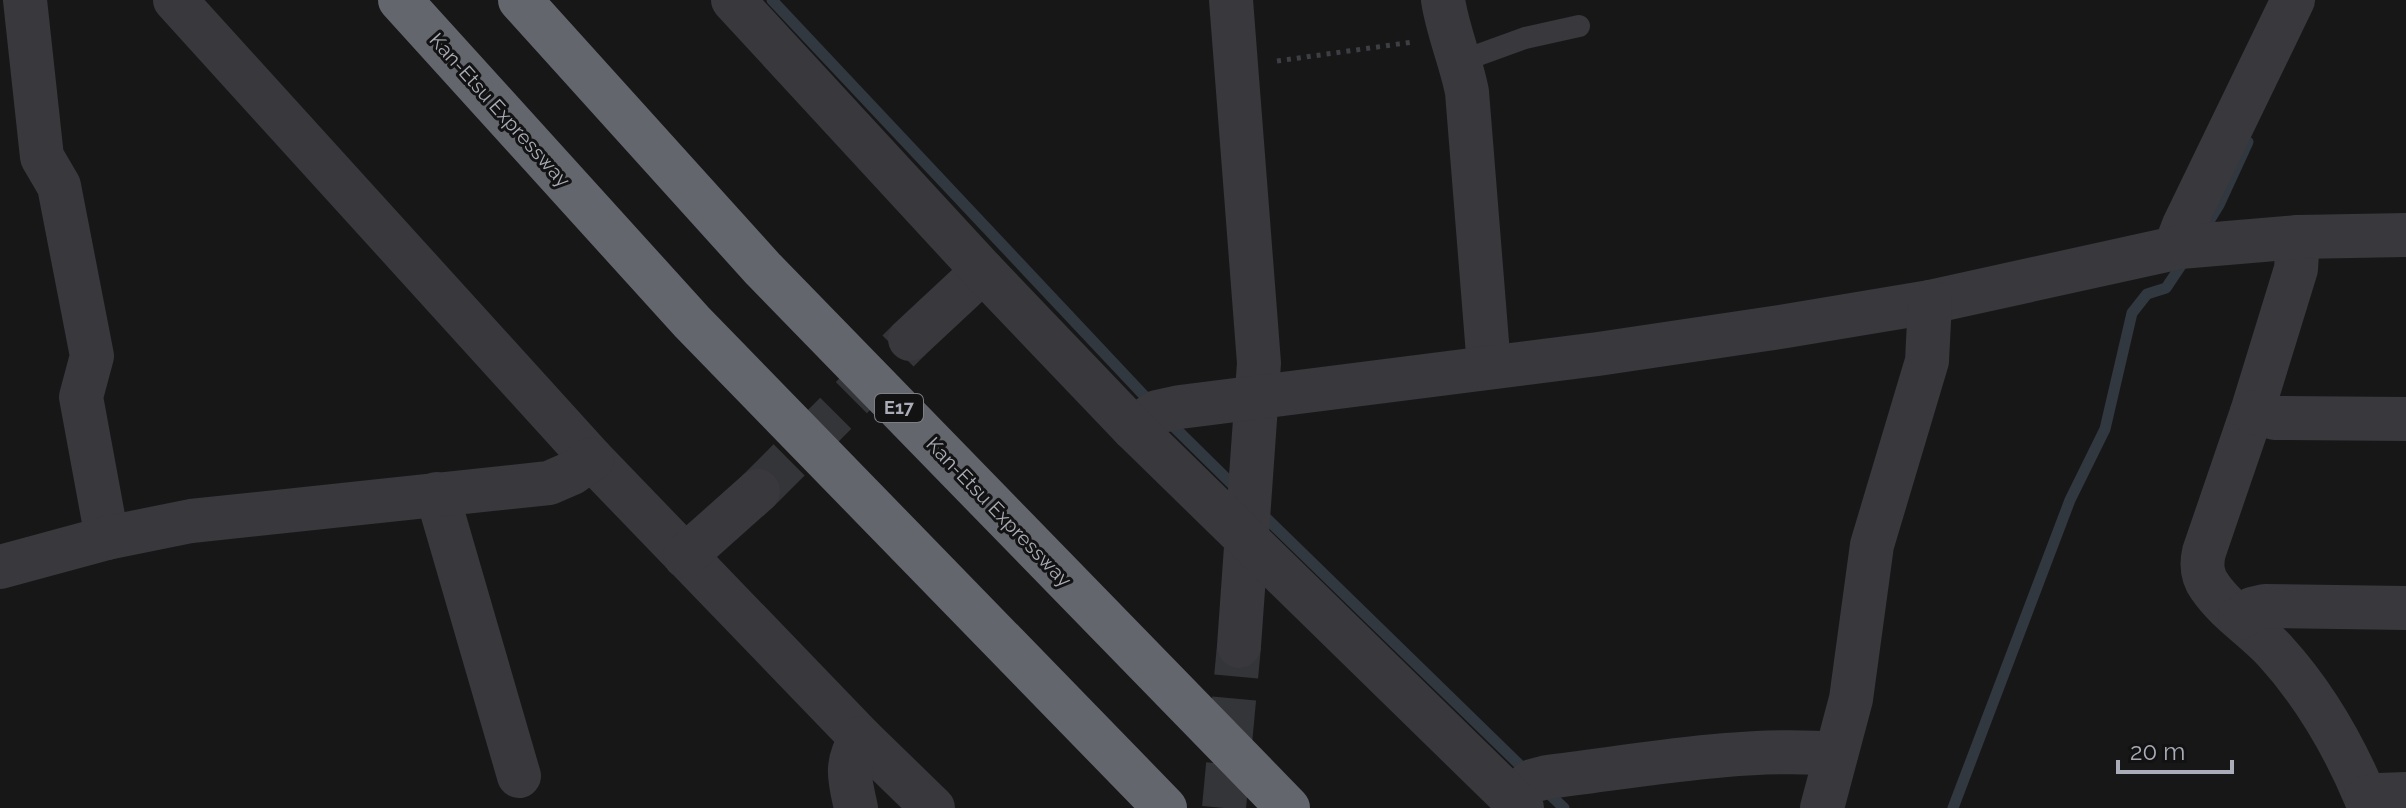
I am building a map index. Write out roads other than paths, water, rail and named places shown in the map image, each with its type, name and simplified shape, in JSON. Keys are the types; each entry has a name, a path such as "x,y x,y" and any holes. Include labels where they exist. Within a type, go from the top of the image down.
{"highway":[{"name":"Kan-Etsu Expressway","path":"400,0 692,322 1165,808"},
{"name":"Kan-Etsu Expressway","path":"520,0 763,269 1288,808"}],"street":[{"path":"25,0 42,157 59,186 92,356 81,397 107,538"},
{"path":"175,0 592,459 861,738 933,808"},
{"path":"733,0 1133,428 1247,543 1517,803 1532,781 1547,777 1692,759 1785,752 1836,754"},
{"path":"1231,0 1259,363 1239,646"},
{"path":"2180,247 2179,238 2184,225 2293,0"},
{"path":"1450,33 1467,92 1489,367"},
{"path":"1133,428 1157,412 1257,395 1629,349 1930,302 2180,247 2298,237 2406,235"},
{"path":"2298,237 2296,269 2202,561 2211,590 2274,650 2314,700 2353,768 2381,800"},
{"path":"910,339 983,271"},
{"path":"1822,808 1851,699 1872,545 1927,361 1930,302"},
{"path":"2252,412 2275,418 2406,419"},
{"path":"0,567 107,538 191,521 549,483 572,473 592,459"},
{"path":"685,556 758,491"},
{"path":"437,494 519,776"},
{"path":"2240,618 2252,609 2265,606 2406,608"},
{"path":"856,808 848,771 854,749 861,738"}],"lane":[{"path":"1450,33 1525,38 1579,26"}],"waterway":[{"path":"772,0 1152,404"},
{"path":"2208,223 2248,142"},
{"path":"1953,808 2070,500 2105,429 2132,313 2147,294 2166,288 2186,258"},
{"path":"1167,420 1237,489"},
{"path":"1261,513 1529,774"},
{"path":"1544,789 1564,808"}],"tunnel":[{"path":"758,491 910,339"},
{"path":"1224,808 1239,646"}]}
